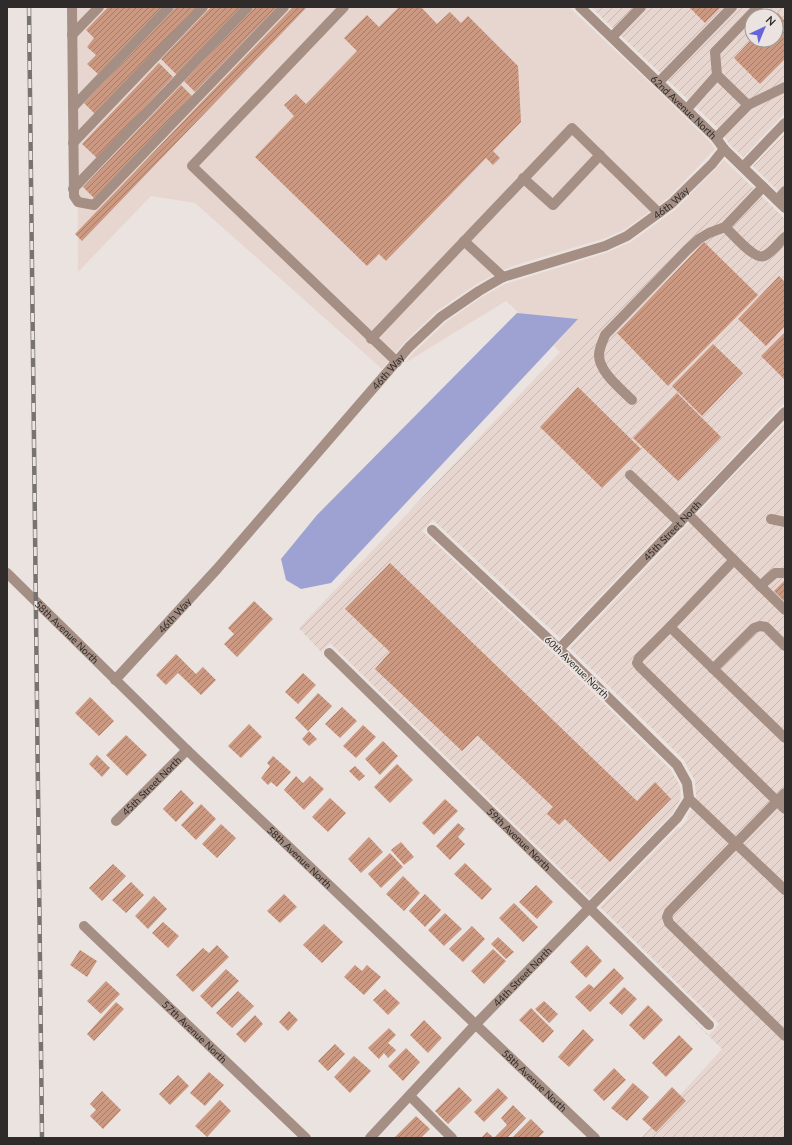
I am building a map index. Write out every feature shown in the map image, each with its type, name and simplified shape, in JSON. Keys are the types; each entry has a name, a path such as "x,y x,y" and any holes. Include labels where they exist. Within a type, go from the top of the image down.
{"street":[{"path":"72,7 73,189 74,196 78,202 94,205 284,7"},
{"path":"72,35 99,7"},
{"path":"73,107 169,7"},
{"path":"73,143 203,7"},
{"path":"73,189 248,7"},
{"path":"344,7 192,166 371,339 397,362"},
{"name":"62nd Avenue North","path":"580,7 687,109 716,138 724,149 785,208"},
{"path":"612,37 641,7"},
{"path":"659,82 732,7"},
{"path":"748,106 717,75 715,52 758,7"},
{"path":"687,109 717,75"},
{"path":"716,138 748,106 785,87"},
{"path":"742,167 785,123"},
{"path":"371,339 572,128 659,213"},
{"name":"46th Way","path":"115,680 217,568 409,347 441,316 503,277 605,246 627,236 671,204 712,164 724,149"},
{"path":"523,178 553,205 600,155"},
{"path":"632,400 608,376 601,365 599,356 601,344 605,335 617,321 699,239 709,232 726,226 763,187"},
{"path":"777,200 785,191"},
{"path":"726,226 757,256 764,256 785,237"},
{"path":"464,241 503,277"},
{"name":"45th Street North","path":"559,649 785,412"},
{"path":"630,475 680,523"},
{"path":"688,514 785,610"},
{"path":"771,519 785,522"},
{"name":"60th Avenue North","path":"432,530 559,649 677,765 687,783 689,799"},
{"path":"734,560 639,658 637,663 785,809"},
{"path":"760,586 775,573 785,573"},
{"name":"58th Avenue North","path":"7,574 187,750 595,1138"},
{"path":"713,669 754,628 760,626 766,627 785,646"},
{"path":"670,627 785,738"},
{"name":"59th Avenue North","path":"329,653 709,1025"},
{"name":"45th Street North","path":"116,821 187,750"},
{"path":"785,793 669,912 667,917 669,923 785,1036"},
{"path":"689,799 785,890"},
{"name":"44th Street North","path":"370,1138 475,1025 677,818 689,799"},
{"name":"57th Avenue North","path":"84,926 306,1138"},
{"path":"410,1096 452,1138"}],"shaded area":[{"path":"77,7 569,7 654,87 711,143 715,149 667,199 624,230 603,239 519,264 501,271 475,285 437,311 405,342 382,369 195,203 151,196 78,272"},
{"path":"591,7 785,7 785,113 743,157 729,144 722,132"},
{"path":"785,133 785,198 753,166"},
{"path":"724,160 742,177 560,352 554,346 578,319 520,314 506,301 405,363 414,352 446,322 482,297 505,284 606,253 631,242 676,209"},
{"path":"742,177 785,219 785,402 560,638 433,520 422,531 554,654 671,770 680,786 681,798 672,814 590,898 330,643 321,652 299,628 560,352"},
{"path":"785,422 785,1138 641,1138 722,1049 665,993 709,1035 719,1024 600,907 678,827 680,828 688,818 687,817 696,797 695,781 683,759 570,648"}],"water":[{"path":"517,313 578,319 331,583 301,589 286,580 281,559 317,515"}],"building":[{"path":"108,7 162,7 98,74 87,64 96,55 87,47 94,38 86,30"},
{"path":"176,7 197,7 95,114 84,103"},
{"path":"211,7 242,7 177,75 161,59"},
{"path":"255,7 277,7 195,92 184,81"},
{"path":"293,7 307,7 82,241 75,234"},
{"path":"399,7 421,7 437,24 450,12 461,23 468,16 518,66 521,122 493,151 500,158 493,165 486,158 386,261 379,254 367,266 255,157 294,116 284,105 296,94 306,104 357,51 344,38 367,15 379,27"},
{"path":"689,7 721,7 705,23"},
{"path":"785,19 785,59 760,84 734,58 744,47 784,48"},
{"path":"159,63 173,77 97,158 82,144"},
{"path":"181,85 192,96 94,198 83,187"},
{"path":"704,242 758,295 668,386 617,333"},
{"path":"779,276 785,282 785,326 766,346 738,319"},
{"path":"785,332 785,380 761,356"},
{"path":"713,344 743,373 702,416 672,386"},
{"path":"578,387 641,449 602,488 540,427"},
{"path":"677,393 721,437 678,481 633,438"},
{"path":"390,563 637,801 655,782 671,799 610,862 565,819 559,825 547,814 553,807 478,736 462,751 375,669 390,652 345,609"},
{"path":"785,580 785,602 774,591"},
{"path":"254,601 273,619 237,657 224,644 234,634 228,628"},
{"path":"176,654 196,674 203,667 216,680 201,695 178,673 166,685 156,675"},
{"path":"303,673 316,685 298,704 285,692"},
{"path":"318,693 332,706 308,731 295,718"},
{"path":"90,697 114,721 99,736 75,713"},
{"path":"342,707 357,721 340,738 325,724"},
{"path":"249,724 262,737 241,758 228,746"},
{"path":"363,725 376,737 356,758 343,746"},
{"path":"309,731 317,739 309,746 302,739"},
{"path":"126,735 147,755 127,776 106,755"},
{"path":"383,741 398,756 380,775 365,759"},
{"path":"97,755 110,768 102,777 89,764"},
{"path":"273,756 291,772 277,787 271,782 268,785 261,778 270,766 267,763"},
{"path":"397,764 413,780 390,803 374,787"},
{"path":"355,766 365,776 359,781 349,771"},
{"path":"296,776 303,783 310,776 324,789 304,810 284,790"},
{"path":"181,790 194,803 176,822 163,809"},
{"path":"330,798 346,813 328,832 312,817"},
{"path":"445,799 458,811 434,835 422,823"},
{"path":"201,804 216,819 196,840 181,825"},
{"path":"458,823 465,829 458,837 465,844 450,860 436,846"},
{"path":"221,824 236,838 217,858 202,844"},
{"path":"369,837 383,852 361,873 348,859"},
{"path":"401,842 414,857 404,865 391,850"},
{"path":"390,853 403,867 381,888 368,874"},
{"path":"465,863 492,889 482,900 454,874"},
{"path":"113,864 126,876 102,901 89,888"},
{"path":"403,876 420,893 404,911 386,894"},
{"path":"131,882 144,895 126,913 112,900"},
{"path":"536,885 553,902 537,919 519,902"},
{"path":"284,894 297,907 280,923 267,911"},
{"path":"425,894 441,910 425,927 409,911"},
{"path":"154,896 167,909 148,929 135,916"},
{"path":"514,903 538,927 523,942 499,918"},
{"path":"445,913 462,929 444,946 428,930"},
{"path":"163,922 179,936 168,948 152,933"},
{"path":"324,924 343,942 322,963 303,945"},
{"path":"472,926 485,939 463,962 449,949"},
{"path":"498,937 514,952 506,959 491,944"},
{"path":"217,945 229,957 193,992 176,975 203,948 209,953"},
{"path":"587,945 602,961 586,978 570,962"},
{"path":"493,949 506,961 484,984 471,971"},
{"path":"80,950 97,961 87,977 70,965"},
{"path":"355,965 362,971 367,965 381,977 364,995 344,977"},
{"path":"614,968 624,978 590,1012 575,997 589,984 594,988"},
{"path":"226,969 239,981 212,1008 200,996"},
{"path":"106,981 120,994 101,1014 87,1001"},
{"path":"624,987 637,999 622,1015 609,1003"},
{"path":"385,989 400,1003 388,1015 373,1000"},
{"path":"238,991 254,1006 232,1028 216,1013"},
{"path":"544,1001 558,1014 549,1023 535,1009"},
{"path":"116,1002 124,1009 94,1041 87,1034"},
{"path":"648,1005 663,1020 644,1040 629,1025"},
{"path":"531,1008 554,1031 543,1043 519,1020"},
{"path":"289,1011 298,1020 288,1031 279,1022"},
{"path":"255,1015 263,1024 245,1043 236,1034"},
{"path":"424,1020 442,1038 428,1053 410,1035"},
{"path":"389,1028 396,1035 388,1043 396,1050 388,1058 384,1053 379,1059 368,1048"},
{"path":"583,1029 594,1040 569,1067 558,1057"},
{"path":"679,1035 693,1049 666,1077 652,1063"},
{"path":"335,1044 345,1054 328,1071 318,1061"},
{"path":"406,1048 420,1062 403,1081 388,1066"},
{"path":"354,1056 371,1071 350,1093 334,1077"},
{"path":"614,1068 626,1080 604,1101 593,1090"},
{"path":"209,1072 224,1085 205,1106 190,1093"},
{"path":"178,1075 189,1086 170,1105 159,1094"},
{"path":"633,1083 649,1097 627,1121 611,1108"},
{"path":"459,1087 472,1100 448,1124 435,1111"},
{"path":"672,1087 686,1101 656,1132 642,1119"},
{"path":"498,1088 508,1098 484,1122 474,1112"},
{"path":"102,1091 121,1110 103,1129 90,1116 96,1110 90,1104"},
{"path":"220,1100 231,1111 207,1137 195,1126"},
{"path":"513,1105 526,1118 507,1138 494,1138 507,1125 501,1118"},
{"path":"416,1116 430,1129 422,1137 424,1138 394,1138"},
{"path":"531,1119 544,1132 538,1138 512,1138"},
{"path":"487,1132 494,1138 481,1138"}],"railway":[{"path":"29,7 42,1138"}]}
